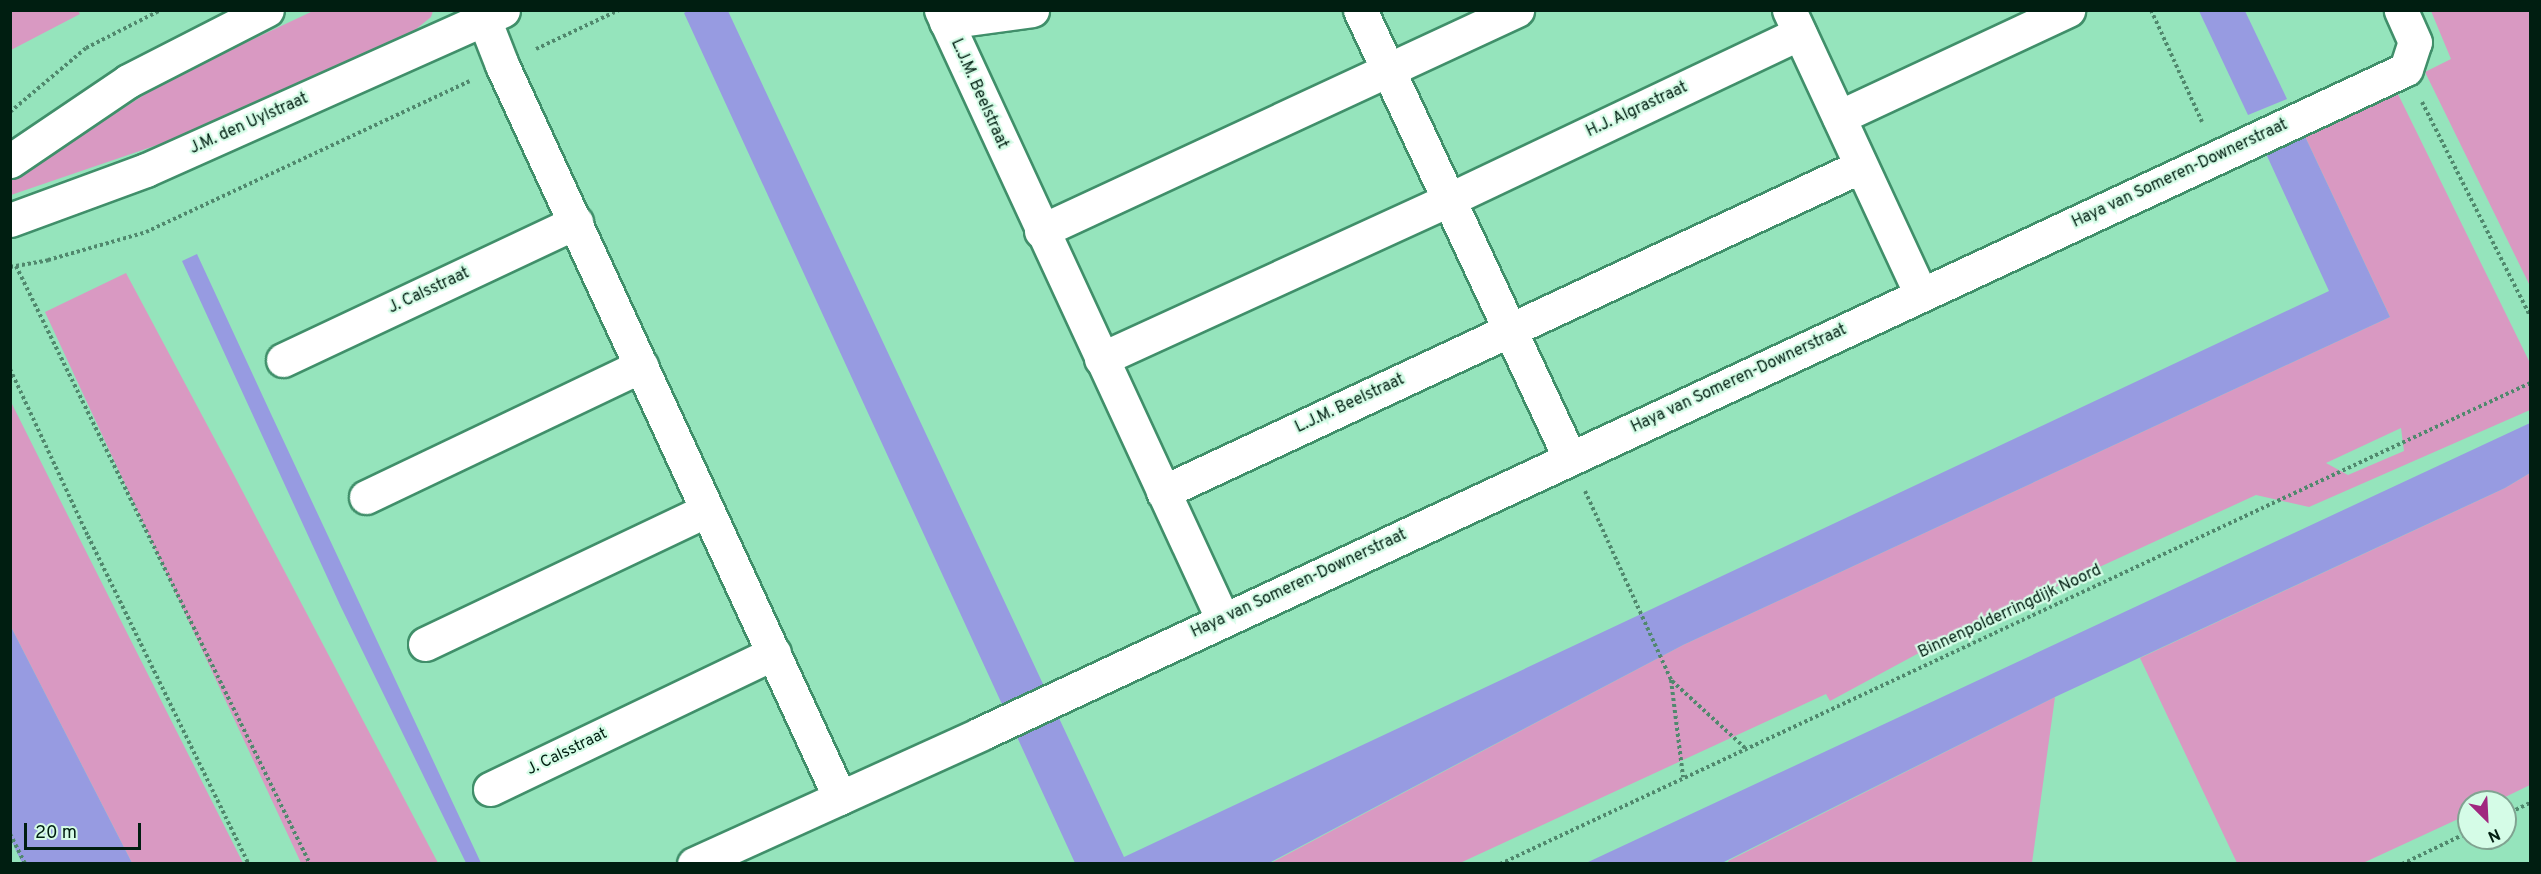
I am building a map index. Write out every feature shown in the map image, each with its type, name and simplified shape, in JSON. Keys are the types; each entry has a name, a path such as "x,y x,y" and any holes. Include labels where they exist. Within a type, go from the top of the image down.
{"street":[{"path":"10,161 128,81 267,10"},
{"name":"L.J.M. Beelstraat","path":"1032,10 943,16 1222,620"},
{"path":"1360,10 1388,72 1461,194 1523,323 1570,458"},
{"path":"1041,231 1388,72 1517,10"},
{"path":"1839,117 2068,10"},
{"path":"2402,10 2415,42 2406,69"},
{"path":"489,14 502,65 840,798 694,864"},
{"name":"J.M. den Uylstraat","path":"10,220 146,170 489,14"},
{"name":"H.J. Algrastraat","path":"1461,194 1794,22 1921,294"},
{"name":"Haya van Someren-Downerstraat","path":"840,798 2406,69"},
{"path":"1523,323 1861,166"},
{"path":"1101,359 1461,194"},
{"name":"J. Calsstraat","path":"283,360 576,222"},
{"name":"L.J.M. Beelstraat","path":"1163,492 1523,323"},
{"path":"366,497 641,366"},
{"path":"425,644 707,510"},
{"name":"J. Calsstraat","path":"490,789 774,653"}],"path":[{"path":"10,112 86,48 161,10"},
{"path":"310,864 13,266 146,232 619,10"},
{"path":"2151,10 2222,154"},
{"path":"2406,69 2530,316"},
{"path":"10,369 88,536 249,864"},
{"name":"Binnenpolderringdijk Noord","path":"1500,864 2530,384"},
{"path":"1570,458 1671,680 1683,777"},
{"path":"1671,680 1745,748"},
{"path":"10,834 25,864"},
{"path":"2402,864 2457,838"}],"shaded area":[{"path":"11,10 78,11 80,14 11,50"},
{"path":"313,11 433,11 431,17 415,30 166,142 11,195 11,181 170,78"},
{"path":"2431,11 2530,11 2530,286 2425,72 2451,59"},
{"path":"2394,86 2530,363 2530,410 2309,507 2256,495 1956,633 1830,701 1826,694 1460,863 1269,864 1683,645 2390,317 2301,128","holes":["2401,428 2404,451 2348,475 2326,463"]},
{"path":"126,273 438,863 301,863 45,312"},
{"path":"10,400 243,863 132,863 11,627"},
{"path":"2530,473 2530,785 2517,791 2457,790 2457,820 2363,863 2237,863 2140,658 2505,488"},
{"path":"2055,697 2032,863 1729,864 1728,861"}],"water":[{"path":"689,10 728,11 1124,857 2329,291 2262,145 2301,128 2390,317 1683,645 1269,863 1075,863 684,13"},
{"path":"2199,11 2245,11 2287,99 2248,115"},
{"path":"197,254 481,863 466,863 340,605 182,261"},
{"path":"2530,423 2530,473 2505,488 2055,697 1722,863 1586,863"},
{"path":"10,627 132,863 22,863 11,840"}]}
